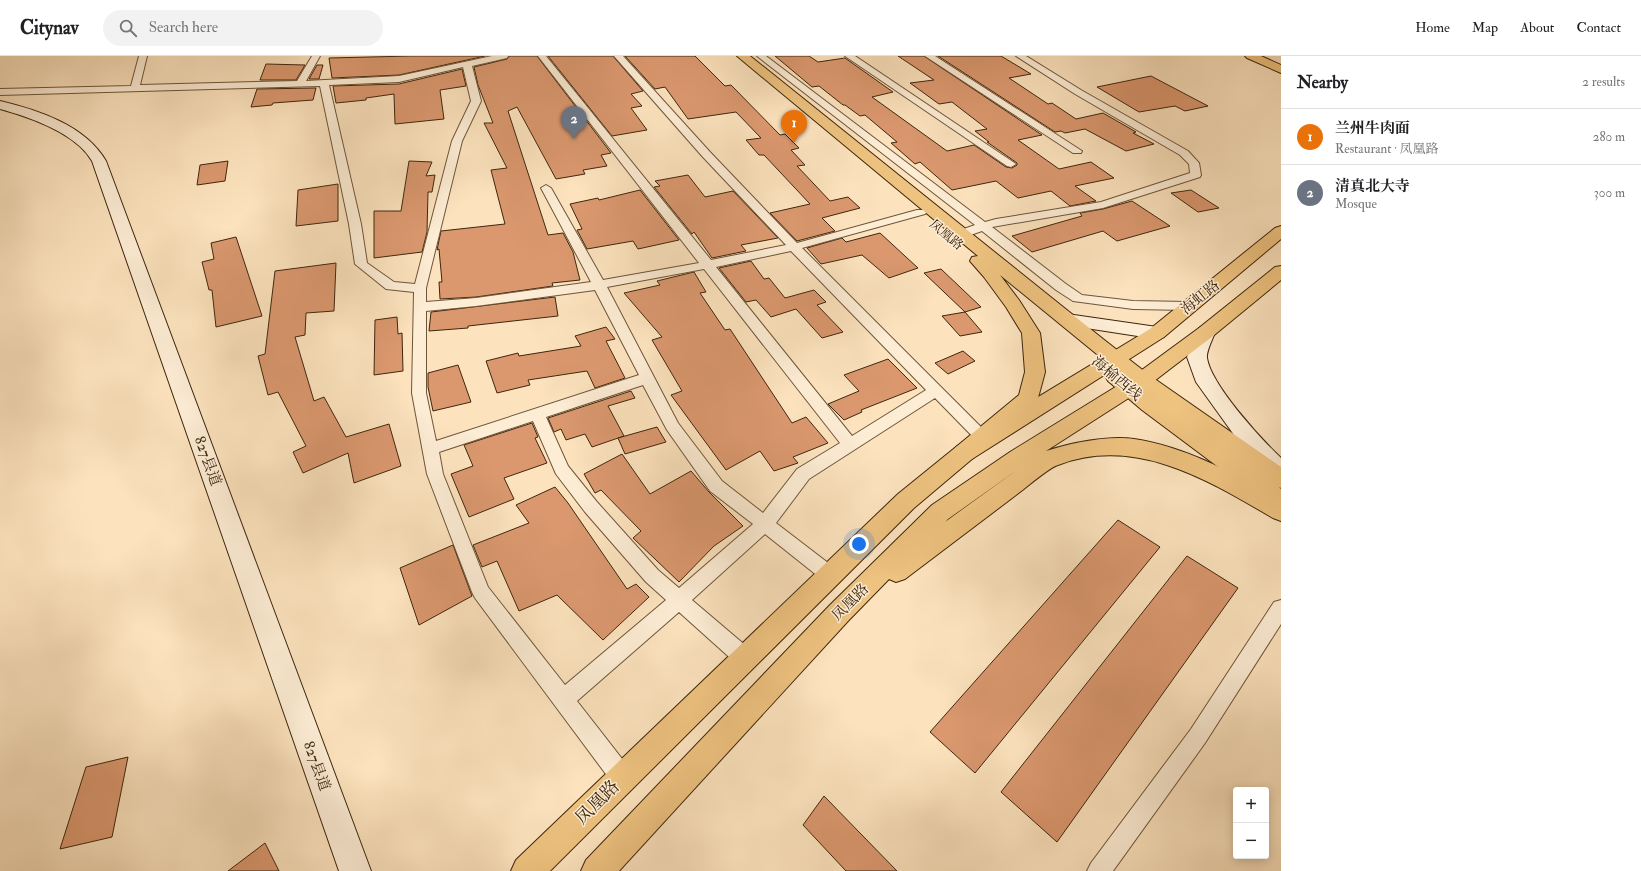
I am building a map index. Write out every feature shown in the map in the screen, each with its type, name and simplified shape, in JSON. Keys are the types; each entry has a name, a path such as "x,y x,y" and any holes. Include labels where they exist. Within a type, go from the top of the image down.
{"main road":[{"name":"凤凰路","path":"527,871 906,501 1028,398 1035,372 1030,333 1013,304 990,273 962,240 921,212 730,56"},
{"name":"凤凰路","path":"743,56 962,240 1067,320 1106,357 973,445"},
{"path":"1252,56 1281,69"},
{"path":"1267,56 1281,62"},
{"name":"827县道","path":"0,105 18,109 52,122 78,139 95,155 103,172 355,871"},
{"name":"海虹路","path":"1106,357 1157,333 1281,231"},
{"name":"海榆西线","path":"962,240 1106,357 1135,384 1281,479"},
{"name":"海虹路","path":"1135,384 1206,332 1281,270"},
{"path":"1067,320 1157,333"},
{"path":"1206,332 1197,357 1206,382 1255,447 1281,472"},
{"name":"凤凰路","path":"596,871 839,613 940,512 1018,458 1135,384"},
{"name":"海榆西线","path":"1135,384 1149,405 1281,501"},
{"path":"839,613 1050,458 1091,448 1133,447 1172,457 1231,482 1281,511"}],"street":[{"path":"135,88 143,56"},
{"path":"300,84 316,56"},
{"path":"0,92 300,84 399,79 504,56"},
{"path":"542,56 850,445"},
{"path":"618,56 658,102 794,248 935,391 973,445"},
{"path":"761,56 1060,287 1078,298 1133,305 1188,306"},
{"path":"849,56 1011,164"},
{"path":"929,56 1077,151"},
{"path":"962,240 983,227 996,222 1103,206 1196,175 1194,163 1184,153 1078,92 1020,56"},
{"path":"467,64 476,101 457,141 420,288 419,394 435,474 481,592 622,777"},
{"path":"324,83 356,224 361,264 391,286 420,288"},
{"path":"546,188 599,285 672,426 716,486 764,525 830,575"},
{"path":"419,306 476,302 599,285 706,265 794,248 921,212"},
{"path":"430,449 647,378"},
{"path":"563,700 680,600 764,525 803,474 935,391"},
{"path":"537,414 562,470 591,507 652,576 745,658"},
{"path":"1099,871 1198,736 1281,608"}],"building":[{"path":"485,56 399,75 332,78 329,58"},
{"path":"509,56 537,56 611,153 601,155 607,166 583,170 585,174 556,179 517,107 508,111 548,235 563,233 573,252 580,280 552,283 553,286 476,297 440,299 439,282 442,282 439,249 437,250 441,231 505,224 491,170 507,168 484,123 493,123 478,85 474,67 507,59"},
{"path":"548,56 613,56 643,91 631,94 642,106 631,108 647,130 612,136"},
{"path":"625,56 695,56 725,86 731,85 780,135 785,134 799,148 791,150 805,165 797,166 830,201 848,197 860,208 822,218 835,231 797,241 770,213 810,204 764,155 759,155 746,140 761,138 736,112 688,119 665,87 655,89"},
{"path":"775,56 809,56 818,62 845,58 893,92 872,97 947,151 974,145 1006,167 1012,168 1017,165 1017,163 987,142 989,142 975,131 987,129 952,102 939,104 910,83 934,80 898,56 924,56 1042,135 1018,140 1059,169 1091,162 1114,178 1075,186 1096,201 1070,206 1051,191 1018,198 996,181 952,190 920,162 915,164 891,143 897,142 865,115 860,116 819,86 812,87"},
{"path":"938,56 1001,56 1031,74 1009,78 1048,104 1052,103 1076,119 1103,113 1136,132 1133,133 1154,144 1126,151 1085,129 1065,133 1061,131 1055,132"},
{"path":"266,64 305,65 296,80 260,80"},
{"path":"317,65 323,65 319,79 309,79"},
{"path":"462,69 466,86 440,90 444,119 395,124 394,94 366,98 366,100 336,103 333,86 399,84"},
{"path":"1151,76 1208,106 1185,111 1175,106 1139,112 1097,87"},
{"path":"316,88 313,100 273,103 272,105 251,107 257,89"},
{"path":"228,161 225,181 197,185 200,165"},
{"path":"409,161 432,162 426,176 435,175 432,192 428,192 427,232 422,252 374,258 374,211 401,211"},
{"path":"688,175 705,197 733,191 778,238 741,245 746,251 712,258 694,232 692,234 654,187 660,186 655,181"},
{"path":"338,184 338,221 296,226 298,190"},
{"path":"640,190 679,240 638,249 633,241 587,249 577,230 582,229 570,204 598,198 599,200"},
{"path":"1191,190 1219,208 1198,212 1171,193"},
{"path":"1132,201 1170,226 1117,241 1103,231 1032,252 1012,236 1082,216 1080,213 1103,209"},
{"path":"880,233 918,268 889,278 862,255 821,264 807,248 842,238 846,242"},
{"path":"236,237 262,316 216,327 212,290 209,290 202,262 214,259 211,243"},
{"path":"751,261 764,279 769,278 785,298 814,290 826,302 817,305 843,332 822,338 796,309 771,317 756,300 746,302 719,268"},
{"path":"336,263 334,311 306,313 305,335 295,337 314,401 324,397 346,437 389,424 401,466 354,483 348,453 303,473 293,452 306,446 278,392 268,395 258,356 265,354 275,271"},
{"path":"941,269 981,307 965,312 924,273"},
{"path":"694,272 706,292 700,293 725,330 730,329 792,423 806,417 828,443 793,457 798,463 774,471 760,451 726,470 671,395 682,391 652,340 662,337 624,293 660,285 657,281"},
{"path":"555,297 558,316 468,326 468,328 429,331 431,312"},
{"path":"965,312 982,332 960,336 942,316"},
{"path":"397,317 398,334 402,333 403,371 374,375 375,320"},
{"path":"606,327 615,339 606,341 625,378 595,388 587,371 528,380 530,385 497,393 486,361 518,353 519,356 581,346 575,336"},
{"path":"963,351 975,361 948,374 935,363"},
{"path":"888,359 917,388 861,410 862,412 844,420 828,404 859,391 844,375"},
{"path":"458,365 471,402 433,411 428,387 428,373"},
{"path":"631,391 635,398 608,406 624,436 592,447 585,434 566,440 561,429 554,432 548,418"},
{"path":"532,423 538,437 535,438 547,463 504,478 514,499 469,517 451,474 473,466 464,445"},
{"path":"657,427 666,442 625,454 618,438"},
{"path":"622,454 650,494 691,471 709,492 743,526 714,546 679,582 633,538 641,531 601,490 595,493 584,474"},
{"path":"555,487 568,503 627,589 636,584 649,597 603,640 557,595 519,611 497,561 482,567 473,545 529,523 516,505"},
{"path":"1118,520 1160,547 975,773 930,732"},
{"path":"453,545 472,596 419,625 400,568"},
{"path":"1187,556 1238,588 1057,842 1001,792"},
{"path":"128,757 112,837 60,849 86,767"},
{"path":"824,796 897,871 846,871 803,825"},
{"path":"265,843 279,871 228,871"}],"place":[{"name":"清真北大寺","path":"574,139"},
{"name":"兰州牛肉面","path":"794,143"}]}
